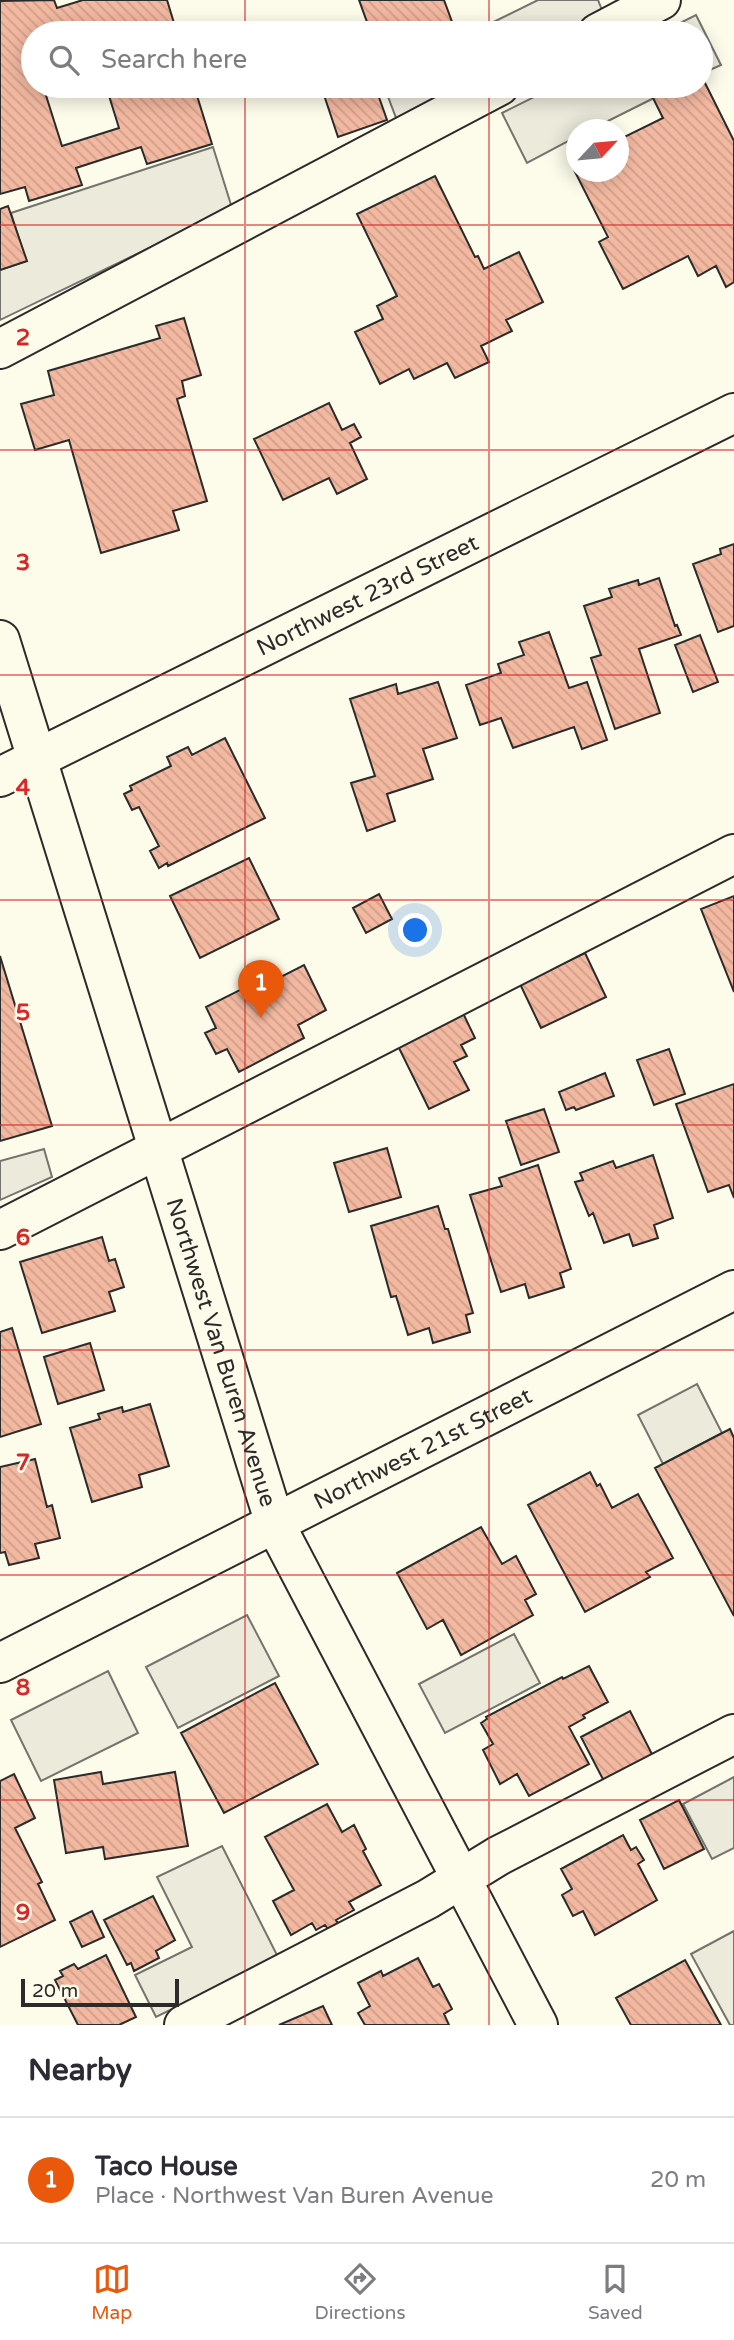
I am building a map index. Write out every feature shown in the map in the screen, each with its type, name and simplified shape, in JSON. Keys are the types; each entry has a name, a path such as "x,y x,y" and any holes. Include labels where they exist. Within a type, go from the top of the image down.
{"street":[{"path":"621,21 661,0"},
{"path":"0,349 476,98"},
{"name":"Northwest 23rd Street","path":"0,777 734,413"},
{"name":"Northwest Van Buren Avenue","path":"0,640 275,1524 538,2025"},
{"path":"0,1230 734,854"},
{"name":"Northwest 21st Street","path":"0,1663 734,1290"},
{"path":"184,2025 428,1899 498,1856 734,1734"}],"shaded area":[{"path":"538,0 598,0 605,18 599,21 495,21"},
{"path":"696,15 699,21 684,21"},
{"path":"713,49 721,65 713,69"},
{"path":"389,98 448,98 398,123"},
{"path":"532,98 654,98 612,119 566,119 566,142 527,163 502,113"},
{"path":"213,147 232,208 0,320 0,270 26,261 11,213"},
{"path":"44,1149 52,1177 0,1200 0,1161"},
{"path":"697,1384 722,1433 663,1464 638,1415"},
{"path":"247,1615 279,1676 178,1728 146,1667"},
{"path":"514,1634 540,1683 445,1733 419,1684"},
{"path":"108,1671 138,1733 41,1781 11,1720"},
{"path":"734,1777 734,1848 712,1859 683,1804"},
{"path":"222,1846 278,1957 156,2017 135,1975 192,1947 157,1877"},
{"path":"734,1931 734,2025 730,2025 691,1954"}],"building":[{"path":"54,0 57,8 83,0 167,0 173,21 21,21 21,98 47,98 62,146 119,128 110,98 198,98 212,144 147,164 141,147 76,168 82,185 29,201 25,187 0,194 0,1"},
{"path":"359,0 444,0 452,21 367,21"},
{"path":"325,98 379,98 387,120 338,137"},
{"path":"653,98 712,98 734,141 734,282 726,287 716,266 698,276 688,256 623,289 599,242 608,237 580,182 629,182 629,135 663,118"},
{"path":"435,176 475,257 478,256 484,269 519,252 543,302 506,320 512,331 481,346 489,362 455,378 447,363 414,379 409,369 380,384 355,332 383,319 377,306 397,296 357,214"},
{"path":"8,206 27,261 0,270 0,209"},
{"path":"184,318 201,375 182,381 185,396 177,399 207,501 173,511 179,530 101,553 69,440 35,450 21,404 54,395 48,371 160,338 156,326"},
{"path":"329,403 342,430 354,424 361,437 350,443 367,479 337,494 329,478 283,500 254,439"},
{"path":"734,544 734,626 718,632 693,564 721,554 720,549"},
{"path":"659,578 675,626 677,625 681,635 639,649 660,713 615,729 591,658 601,655 584,606 612,597 609,589 638,580 639,585"},
{"path":"549,632 569,688 587,682 607,740 582,749 574,727 513,748 501,718 480,725 466,685 501,673 498,664 524,655 519,642"},
{"path":"700,635 718,682 693,692 675,645"},
{"path":"438,682 457,738 423,749 433,779 387,794 395,821 367,831 351,783 375,776 350,699 396,684 398,694"},
{"path":"225,738 265,818 159,868 150,851 159,846 139,807 132,810 124,794 132,790 130,786 171,766 167,757 188,747 192,755"},
{"path":"249,858 279,919 200,958 170,896"},
{"path":"379,894 392,919 366,933 353,908"},
{"path":"734,896 734,992 701,909"},
{"path":"585,953 606,997 541,1028 520,984"},
{"path":"0,956 52,1126 0,1141"},
{"path":"304,965 326,1010 298,1025 304,1038 239,1072 227,1049 216,1054 205,1033 216,1028 206,1007 272,974 275,980"},
{"path":"461,1009 475,1038 461,1045 467,1056 454,1062 469,1090 429,1109 396,1042"},
{"path":"669,1049 685,1094 654,1105 637,1060"},
{"path":"605,1073 614,1096 576,1110 574,1107 566,1110 559,1092"},
{"path":"734,1084 734,1198 729,1185 708,1192 676,1104"},
{"path":"544,1109 559,1152 521,1165 506,1121"},
{"path":"387,1148 401,1197 349,1212 334,1163"},
{"path":"653,1155 673,1218 654,1225 658,1238 633,1246 629,1234 604,1243 593,1213 589,1216 575,1182 583,1180 580,1173 613,1161 616,1168"},
{"path":"538,1165 571,1269 560,1273 564,1287 529,1298 525,1284 501,1292 470,1195 502,1186 499,1178"},
{"path":"438,1206 445,1229 448,1229 473,1313 466,1315 470,1332 433,1343 429,1328 408,1335 396,1296 391,1297 371,1226"},
{"path":"102,1237 109,1261 115,1259 124,1287 109,1292 115,1311 42,1333 20,1262"},
{"path":"12,1328 41,1424 0,1437 0,1332"},
{"path":"90,1343 104,1390 58,1404 44,1357"},
{"path":"150,1404 169,1466 139,1475 142,1487 92,1502 70,1428 100,1419 98,1414 122,1407 123,1412"},
{"path":"730,1429 734,1438 734,1616 655,1468"},
{"path":"35,1459 47,1507 52,1505 60,1538 35,1544 39,1558 9,1565 5,1552 0,1553 0,1467"},
{"path":"590,1472 597,1486 600,1484 612,1508 638,1494 673,1558 646,1572 650,1577 585,1612 528,1505"},
{"path":"481,1527 502,1564 516,1556 536,1594 525,1600 533,1615 461,1655 443,1620 427,1629 397,1573"},
{"path":"589,1666 608,1702 583,1715 585,1718 569,1727 589,1764 529,1796 517,1774 500,1784 483,1750 493,1744 481,1723 486,1717 562,1677 563,1679"},
{"path":"275,1683 318,1764 224,1813 181,1733"},
{"path":"630,1711 656,1762 607,1787 581,1737"},
{"path":"101,1772 103,1784 175,1772 188,1846 105,1859 103,1847 66,1853 54,1780"},
{"path":"14,1774 35,1818 15,1828 42,1882 38,1884 55,1920 0,1947 0,1781"},
{"path":"679,1800 704,1849 664,1869 640,1820"},
{"path":"327,1804 342,1832 354,1825 366,1849 363,1851 381,1885 349,1902 354,1910 336,1920 338,1923 328,1929 325,1925 316,1930 312,1923 291,1935 273,1901 294,1890 265,1837"},
{"path":"623,1835 631,1850 636,1847 644,1860 638,1864 657,1900 595,1935 583,1911 573,1916 562,1895 572,1889 561,1869"},
{"path":"153,1896 175,1940 156,1951 159,1958 134,1971 131,1963 127,1965 104,1920"},
{"path":"92,1911 104,1937 82,1947 70,1922"},
{"path":"106,1955 136,2017 119,2025 78,2025 55,1980 63,1976 60,1971 74,1964 78,1969"},
{"path":"418,1958 433,1987 439,1984 452,2009 444,2014 449,2025 365,2025 358,2013 370,2006 358,1983 381,1971 383,1976"},
{"path":"685,1960 721,2025 631,2025 616,1998"},
{"path":"323,2006 332,2025 279,2025"}],"place":[{"name":"Taco House","path":"261,1018"}]}
